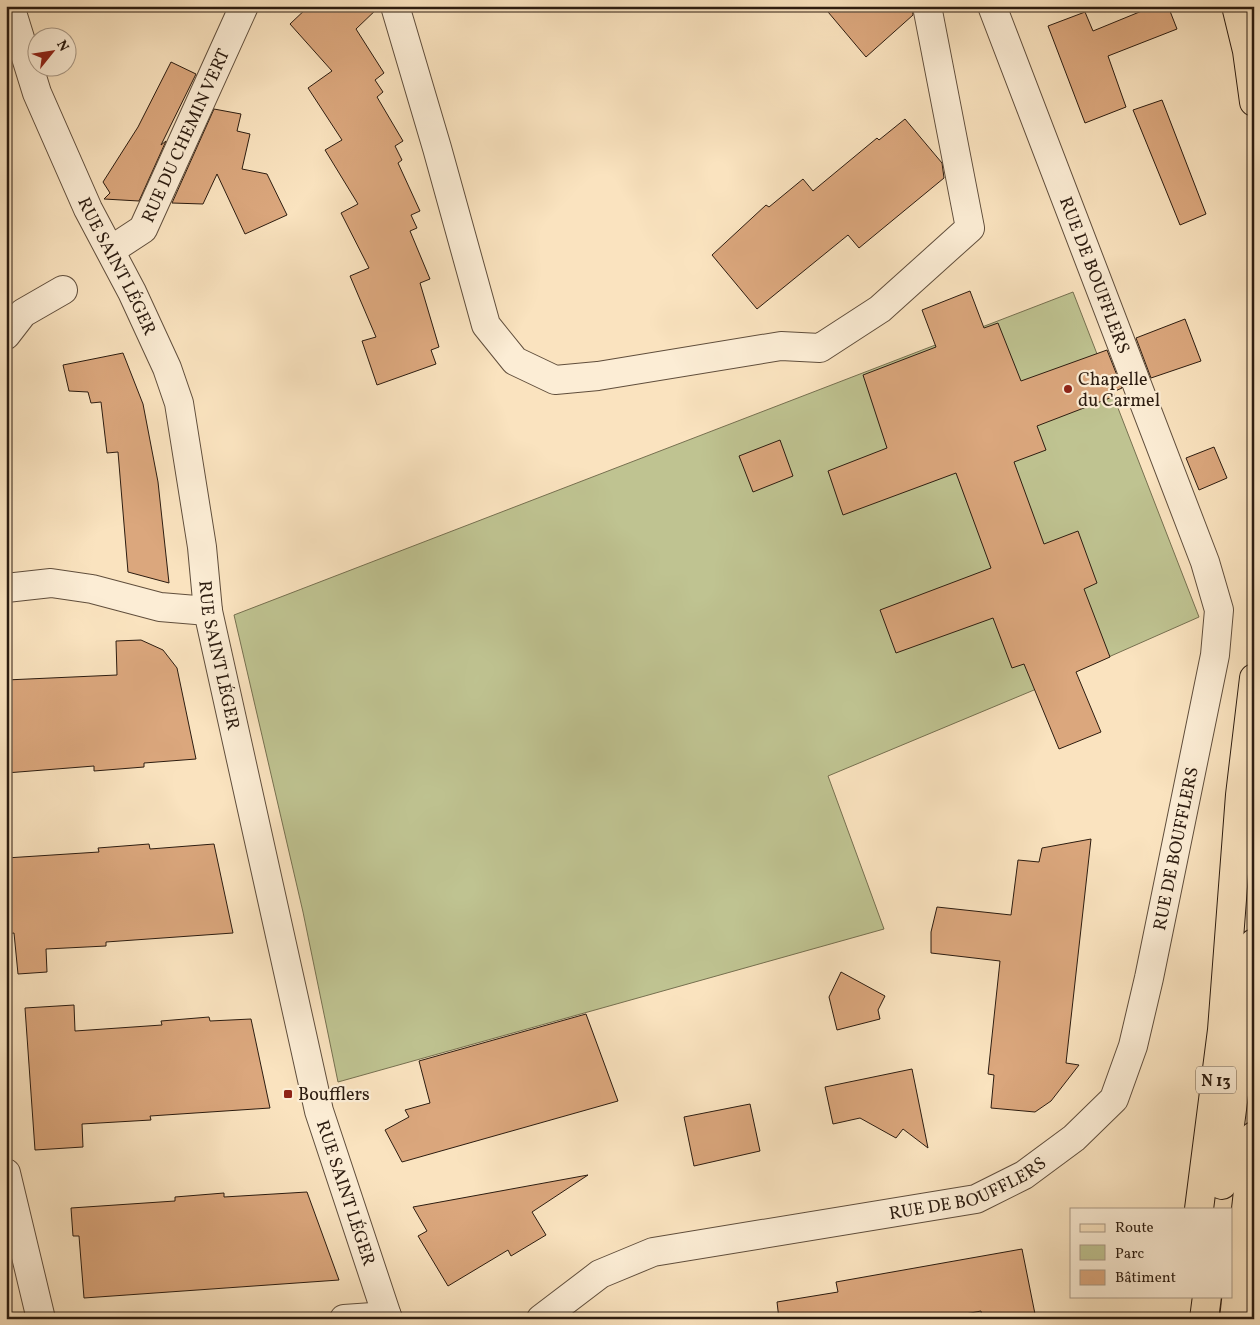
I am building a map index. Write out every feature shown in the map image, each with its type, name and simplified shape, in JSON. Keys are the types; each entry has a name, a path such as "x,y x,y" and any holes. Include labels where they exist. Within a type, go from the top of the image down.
{"main road":[{"path":"1236,6 1251,69 1254,102"},
{"name":"N 13","path":"1199,1208 1222,1030 1240,794 1254,678"},
{"path":"1218,1208 1254,943"},
{"path":"1234,1319 1254,1136"},
{"path":"1245,1319 1254,1296"},
{"path":"1185,1319 1188,1298"},
{"path":"1204,1319 1207,1298"}],"street":[{"name":"RUE SAINT LÉGER","path":"10,6 37,93 88,209 167,368 179,403 202,547 208,611 319,1111 388,1317"},
{"name":"RUE DU CHEMIN VERT","path":"110,250 143,229 244,6"},
{"path":"395,6 486,325 515,362 555,380 598,376 780,346 820,348 880,309 970,228 927,6"},
{"name":"RUE DE BOUFFLERS","path":"541,1319 600,1274 653,1252 976,1199 1024,1175 1074,1138 1114,1099 1132,1046 1149,978 1215,655 1220,610 1205,562 992,6"},
{"path":"6,336 23,313 63,290"},
{"path":"6,588 51,583 92,588 160,607 208,611"},
{"path":"6,1173 41,1319"},
{"path":"344,1319 388,1317"}],"green space":[{"path":"1073,292 1199,617 1034,690 828,776 884,929 338,1082 303,912 234,615"}],"building":[{"path":"309,6 380,6 356,29 384,73 375,80 383,92 377,97 403,141 395,146 402,160 398,163 420,211 411,215 417,228 410,231 430,279 420,283 439,347 431,350 436,364 377,385 362,341 376,337 350,276 369,268 341,213 358,204 325,150 342,140 308,88 332,71 290,24"},
{"path":"823,6 912,6 913,15 866,57"},
{"path":"1154,6 1168,6 1177,29 1108,56 1126,107 1085,123 1048,26 1085,12 1093,31"},
{"path":"171,62 196,74 161,145 166,141 139,201 104,199 110,193 103,182 138,127"},
{"path":"1162,100 1206,214 1180,225 1133,110"},
{"path":"214,109 241,114 237,131 250,134 242,169 267,174 287,215 245,234 217,174 203,204 172,203"},
{"path":"905,119 942,163 944,178 859,248 848,235 757,309 712,255 766,205 769,207 803,179 813,191 877,138 879,140"},
{"path":"970,291 984,328 998,323 1021,381 1107,350 1122,388 1113,392 1115,396 1037,426 1046,450 1014,462 1044,544 1078,531 1097,583 1084,589 1110,657 1076,672 1101,732 1059,749 1024,664 1012,668 993,618 896,653 880,610 991,568 956,473 843,515 828,471 887,448 863,375 936,347 922,310"},
{"path":"1185,319 1201,361 1151,378 1136,338"},
{"path":"123,353 143,404 158,482 169,583 128,572 118,452 107,453 101,402 91,403 88,392 69,391 63,365"},
{"path":"780,440 793,476 753,492 739,456"},
{"path":"1214,447 1227,478 1199,490 1186,458"},
{"path":"141,640 163,650 177,668 196,759 144,763 144,767 94,771 94,766 6,773 6,680 117,675 116,641"},
{"path":"1091,839 1066,1063 1079,1065 1051,1101 1035,1112 991,1108 994,1075 988,1074 1000,961 931,953 931,932 937,907 1011,915 1018,860 1039,862 1042,848"},
{"path":"149,844 150,849 214,844 233,933 106,942 106,946 46,949 47,972 18,974 14,933 6,934 6,858 99,852 98,848"},
{"path":"841,972 885,996 878,1010 880,1019 837,1030 829,997"},
{"path":"74,1005 75,1031 162,1025 161,1021 209,1017 210,1021 251,1019 270,1108 150,1116 151,1120 82,1124 83,1147 35,1150 25,1008"},
{"path":"586,1014 618,1101 402,1162 385,1130 409,1117 405,1110 430,1103 419,1061"},
{"path":"912,1069 928,1148 903,1129 896,1138 860,1118 833,1124 825,1087"},
{"path":"750,1104 760,1151 694,1166 684,1117"},
{"path":"588,1175 532,1212 546,1235 511,1256 508,1250 448,1286 418,1236 427,1231 413,1207"},
{"path":"307,1192 339,1280 84,1298 79,1236 73,1236 71,1208 175,1201 175,1197 224,1193 224,1197"},
{"path":"1022,1249 1036,1319 982,1319 981,1311 939,1319 779,1319 777,1302 838,1292 836,1282"}],"place":[{"name":"Chapelle du Carmel","path":"1068,389"},
{"name":"Boufflers","path":"288,1094"}]}
